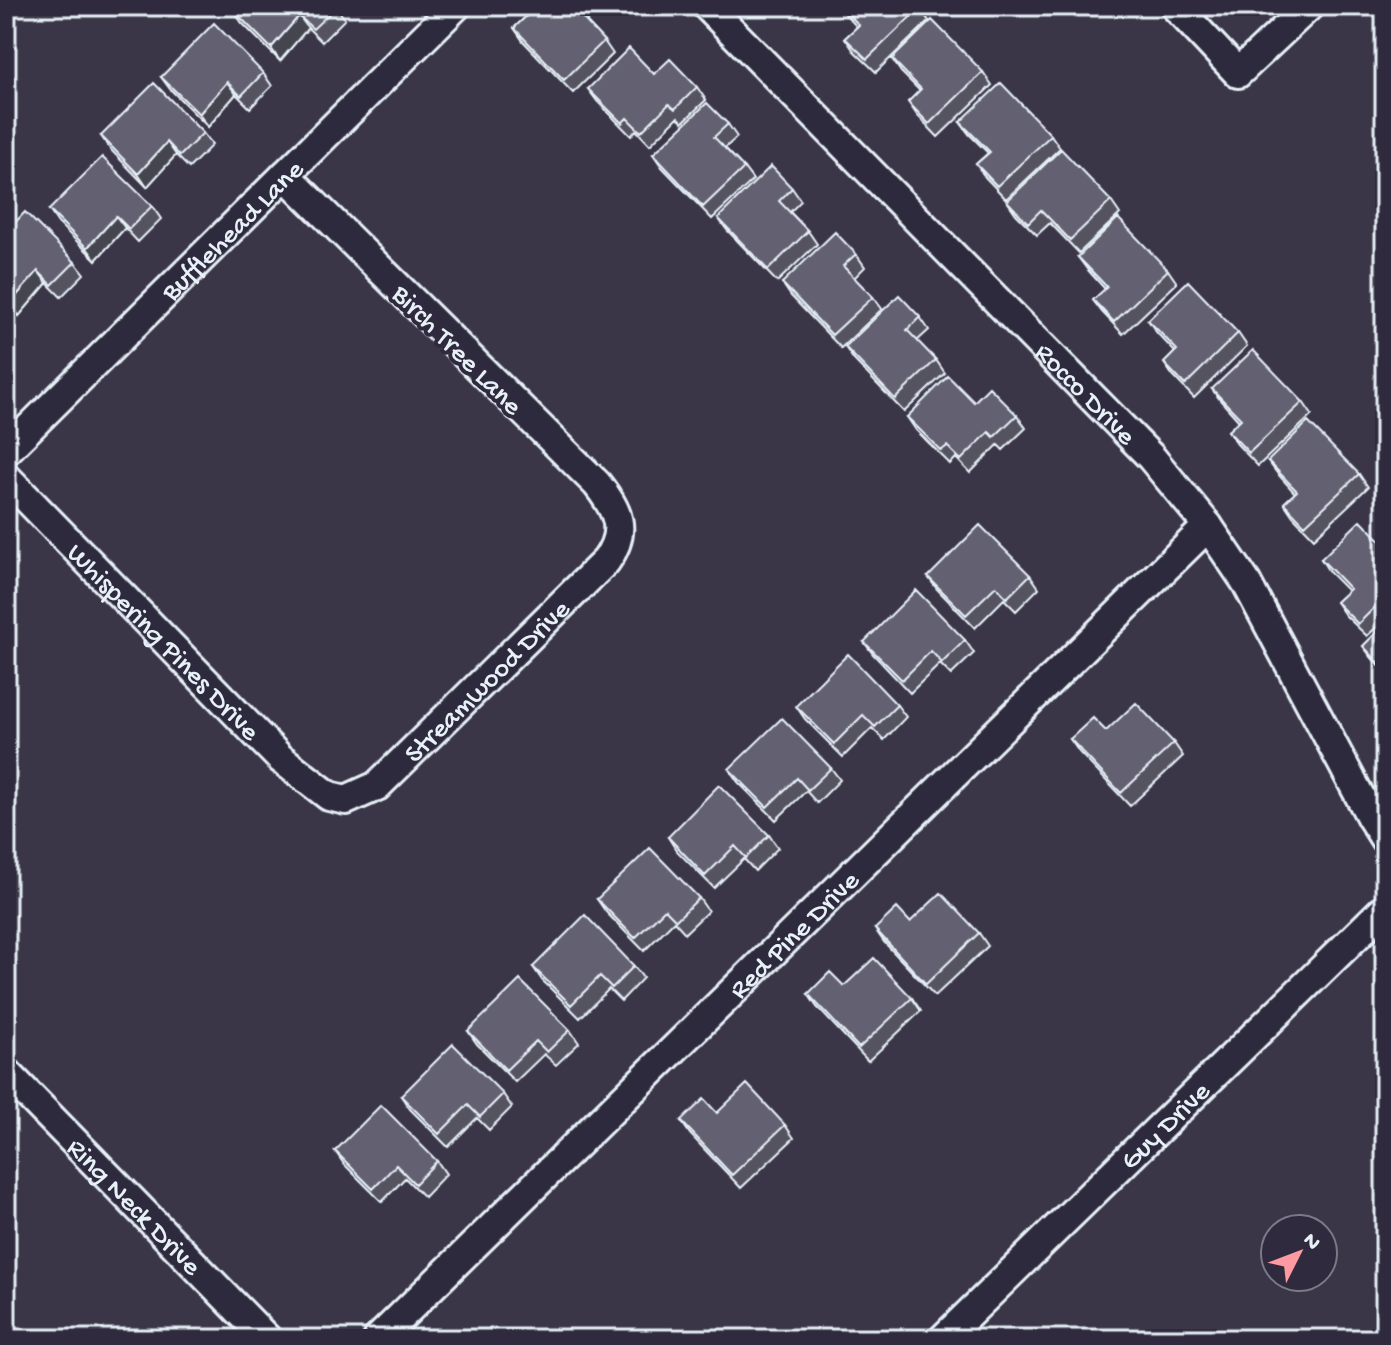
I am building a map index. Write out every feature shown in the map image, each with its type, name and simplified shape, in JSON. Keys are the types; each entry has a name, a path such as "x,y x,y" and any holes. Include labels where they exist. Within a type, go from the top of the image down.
{"street":[{"name":"Bufflehead Lane","path":"6,451 456,6"},
{"name":"Rocco Drive","path":"707,6 1151,457 1208,526 1246,582 1385,839"},
{"path":"1175,6 1238,73 1309,6"},
{"name":"Birch Tree Lane","path":"285,175 597,484 618,518 618,529"},
{"name":"Whispering Pines Drive","path":"6,477 280,758 329,796"},
{"name":"Red Pine Drive","path":"378,1339 1208,526"},
{"name":"Streamwood Drive","path":"329,796 346,800 377,786 606,561 615,549 618,529"},
{"name":"Guy Drive","path":"943,1339 1385,908"},
{"name":"Ring Neck Drive","path":"7,1076 267,1339"}],"building":[{"path":"238,6 336,7 313,29 299,16 271,48 233,10"},
{"path":"537,6 581,6 576,11 604,41 564,80 514,28"},
{"path":"841,6 920,8 867,59 845,38 859,25"},
{"path":"932,20 983,72 929,124 908,102 921,89 892,59"},
{"path":"214,23 263,73 241,96 227,82 199,114 161,77"},
{"path":"629,48 654,74 670,59 697,87 675,109 669,104 641,132 627,118 622,123 588,89"},
{"path":"154,83 203,133 180,156 167,142 138,174 101,136"},
{"path":"1001,83 1051,135 997,186 976,164 990,152 960,122"},
{"path":"707,103 728,124 714,137 744,168 703,207 653,154"},
{"path":"1061,149 1111,201 1070,240 1041,210 1028,223 1007,201"},
{"path":"102,157 152,206 129,229 116,216 87,248 49,210"},
{"path":"771,166 792,188 779,201 808,231 768,270 718,218"},
{"path":"25,212 75,262 52,285 38,271 10,303 6,299 6,232"},
{"path":"1118,218 1168,270 1114,322 1093,300 1107,287 1078,257"},
{"path":"835,232 856,254 843,266 873,297 832,335 782,283"},
{"path":"1188,281 1238,333 1185,385 1164,363 1177,350 1148,320"},
{"path":"899,295 920,317 907,330 936,360 895,399 845,347"},
{"path":"1253,350 1303,402 1249,453 1228,431 1241,419 1212,389"},
{"path":"948,376 974,402 989,387 1017,415 994,437 989,432 961,460 947,446 941,451 907,417"},
{"path":"1308,422 1359,474 1305,525 1284,503 1297,491 1268,461"},
{"path":"1361,520 1385,545 1385,597 1358,624 1336,602 1350,589 1321,559"},
{"path":"980,525 1030,575 1007,598 996,586 966,615 928,577"},
{"path":"916,590 965,640 942,663 931,651 902,680 864,642"},
{"path":"1385,624 1385,669 1363,646"},
{"path":"848,654 897,705 875,727 863,715 834,744 796,706"},
{"path":"1136,703 1174,743 1121,793 1070,739 1093,718 1106,731"},
{"path":"782,718 831,768 808,790 797,778 767,807 729,769"},
{"path":"719,785 769,835 746,858 735,846 705,876 668,837"},
{"path":"650,848 699,898 676,920 665,909 635,938 597,899"},
{"path":"941,893 979,933 926,984 875,929 897,908 910,922"},
{"path":"585,915 634,966 612,988 600,976 571,1005 533,967"},
{"path":"874,958 912,998 859,1048 808,994 830,972 844,986"},
{"path":"520,980 570,1030 547,1052 536,1041 506,1070 468,1031"},
{"path":"453,1044 503,1094 480,1117 468,1105 439,1134 401,1096"},
{"path":"747,1084 785,1125 732,1175 681,1121 704,1099 717,1113"},
{"path":"381,1105 437,1161 415,1184 396,1165 373,1189 335,1151"}]}
